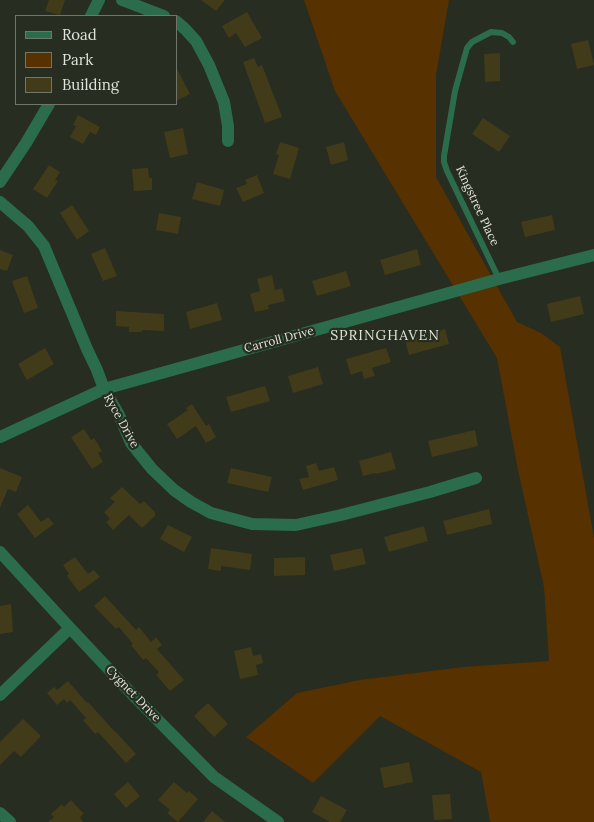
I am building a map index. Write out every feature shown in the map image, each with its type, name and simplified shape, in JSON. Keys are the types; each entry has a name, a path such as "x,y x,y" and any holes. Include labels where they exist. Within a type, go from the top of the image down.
{"street":[{"path":"92,15 99,0"},
{"path":"122,0 161,15"},
{"path":"178,23 196,40 209,65 224,102 228,126 228,141"},
{"path":"0,182 48,105"},
{"name":"Ryce Drive","path":"0,202 28,226 44,246 86,349 131,443 152,469 174,490 191,502 212,513 252,524 296,525 430,492 476,478"},
{"name":"Carroll Drive","path":"0,437 104,389 594,255"},
{"name":"Cygnet Drive","path":"0,552 132,694 214,777 278,822"},
{"path":"0,695 70,628"},
{"path":"0,812 10,822"}],"lane":[{"name":"Kingstree Place","path":"499,280 447,171 444,156 455,91 467,48 472,42 491,32 502,33 513,42"}],"green space":[{"path":"304,0 449,0 436,75 436,177 517,322 541,333 560,347 594,538 594,822 491,822 481,772 380,716 313,783 246,737 297,693 360,680 463,667 549,661 544,587 518,470 497,358 335,91"}],"building":[{"path":"49,0 65,0 60,15 45,11"},
{"path":"201,0 225,0 216,11"},
{"path":"247,12 262,38 245,47 236,33 229,38 222,26"},
{"path":"588,40 594,65 577,69 571,44"},
{"path":"500,53 500,81 485,82 484,54"},
{"path":"254,58 258,67 262,65 282,117 265,123 243,62"},
{"path":"178,71 190,94 178,100"},
{"path":"78,115 100,127 96,135 90,132 83,144 70,137 76,126 73,125"},
{"path":"483,118 510,136 499,152 472,134"},
{"path":"183,128 188,154 170,158 164,132"},
{"path":"280,142 299,148 290,179 273,174 279,155 276,154"},
{"path":"344,142 348,160 331,165 326,147"},
{"path":"49,165 60,172 55,180 58,181 47,198 33,189"},
{"path":"148,168 149,178 152,178 152,190 134,191 132,169"},
{"path":"257,175 264,193 243,202 236,188 247,184 245,180"},
{"path":"197,182 224,190 220,206 192,199"},
{"path":"72,205 89,231 77,240 60,213"},
{"path":"159,213 181,217 178,234 156,230"},
{"path":"552,215 555,230 525,237 521,222"},
{"path":"105,248 117,276 103,281 91,254"},
{"path":"417,249 421,265 385,275 380,260"},
{"path":"0,250 13,255 7,271 0,269"},
{"path":"346,271 351,286 317,296 312,281"},
{"path":"272,275 275,290 282,288 285,301 268,305 269,309 255,312 250,294 260,291 257,279"},
{"path":"27,276 38,308 24,313 12,281"},
{"path":"580,296 584,314 551,322 547,304"},
{"path":"217,303 222,320 190,329 186,312"},
{"path":"116,311 164,314 164,331 142,330 142,332 129,332 129,327 116,326"},
{"path":"445,329 449,344 409,355 405,340"},
{"path":"45,348 54,364 27,380 18,364"},
{"path":"386,348 391,362 372,368 375,376 364,379 362,371 351,375 346,359"},
{"path":"318,367 323,384 293,393 288,376"},
{"path":"265,386 270,401 231,412 226,397"},
{"path":"192,404 206,426 209,424 216,437 206,443 196,426 177,439 167,424 188,410 186,408"},
{"path":"84,429 91,440 94,438 102,451 98,453 103,462 92,469 71,437"},
{"path":"475,430 478,446 432,457 428,441"},
{"path":"391,452 396,469 363,476 359,461"},
{"path":"316,463 319,471 334,467 338,480 303,490 299,479 309,477 306,466"},
{"path":"0,468 22,477 16,492 8,489 0,508"},
{"path":"231,468 272,477 268,492 227,483"},
{"path":"122,487 140,504 144,501 155,512 155,516 142,528 129,515 113,530 106,522 110,519 104,512 115,502 110,498"},
{"path":"28,505 41,522 48,517 54,524 35,538 17,514"},
{"path":"489,509 492,524 447,535 443,521"},
{"path":"168,525 192,537 184,552 160,539"},
{"path":"424,526 428,541 389,552 384,537"},
{"path":"211,548 252,554 250,570 221,566 221,571 208,569"},
{"path":"362,548 366,564 334,571 330,555"},
{"path":"75,557 88,574 94,570 100,577 79,592 67,576 69,574 63,565"},
{"path":"305,557 305,575 274,576 274,558"},
{"path":"105,596 136,630 139,627 151,642 156,637 162,645 157,649 184,680 170,691 156,675 159,672 146,658 143,660 119,627 116,629 94,606"},
{"path":"11,604 13,632 0,634 0,606"},
{"path":"251,647 253,656 261,654 263,663 256,665 258,675 240,679 234,651"},
{"path":"68,681 136,754 126,763 98,732 95,734 83,720 86,718 70,700 67,703 64,699 57,705 47,693 54,687 57,690"},
{"path":"208,703 228,724 214,737 194,716"},
{"path":"23,719 41,736 21,757 14,751 0,765 0,742"},
{"path":"409,762 413,782 384,788 380,768"},
{"path":"128,782 140,796 126,808 114,794"},
{"path":"174,782 198,799 178,822 167,813 170,810 158,800"},
{"path":"450,794 452,819 434,820 432,795"},
{"path":"321,796 347,810 340,822 330,822 312,812"},
{"path":"71,800 84,814 80,817 83,822 48,822 54,817 51,814 62,804 64,807"},
{"path":"212,811 225,822 203,822"}],"district":[{"name":"SPRINGHAVEN","path":"385,336"}]}
